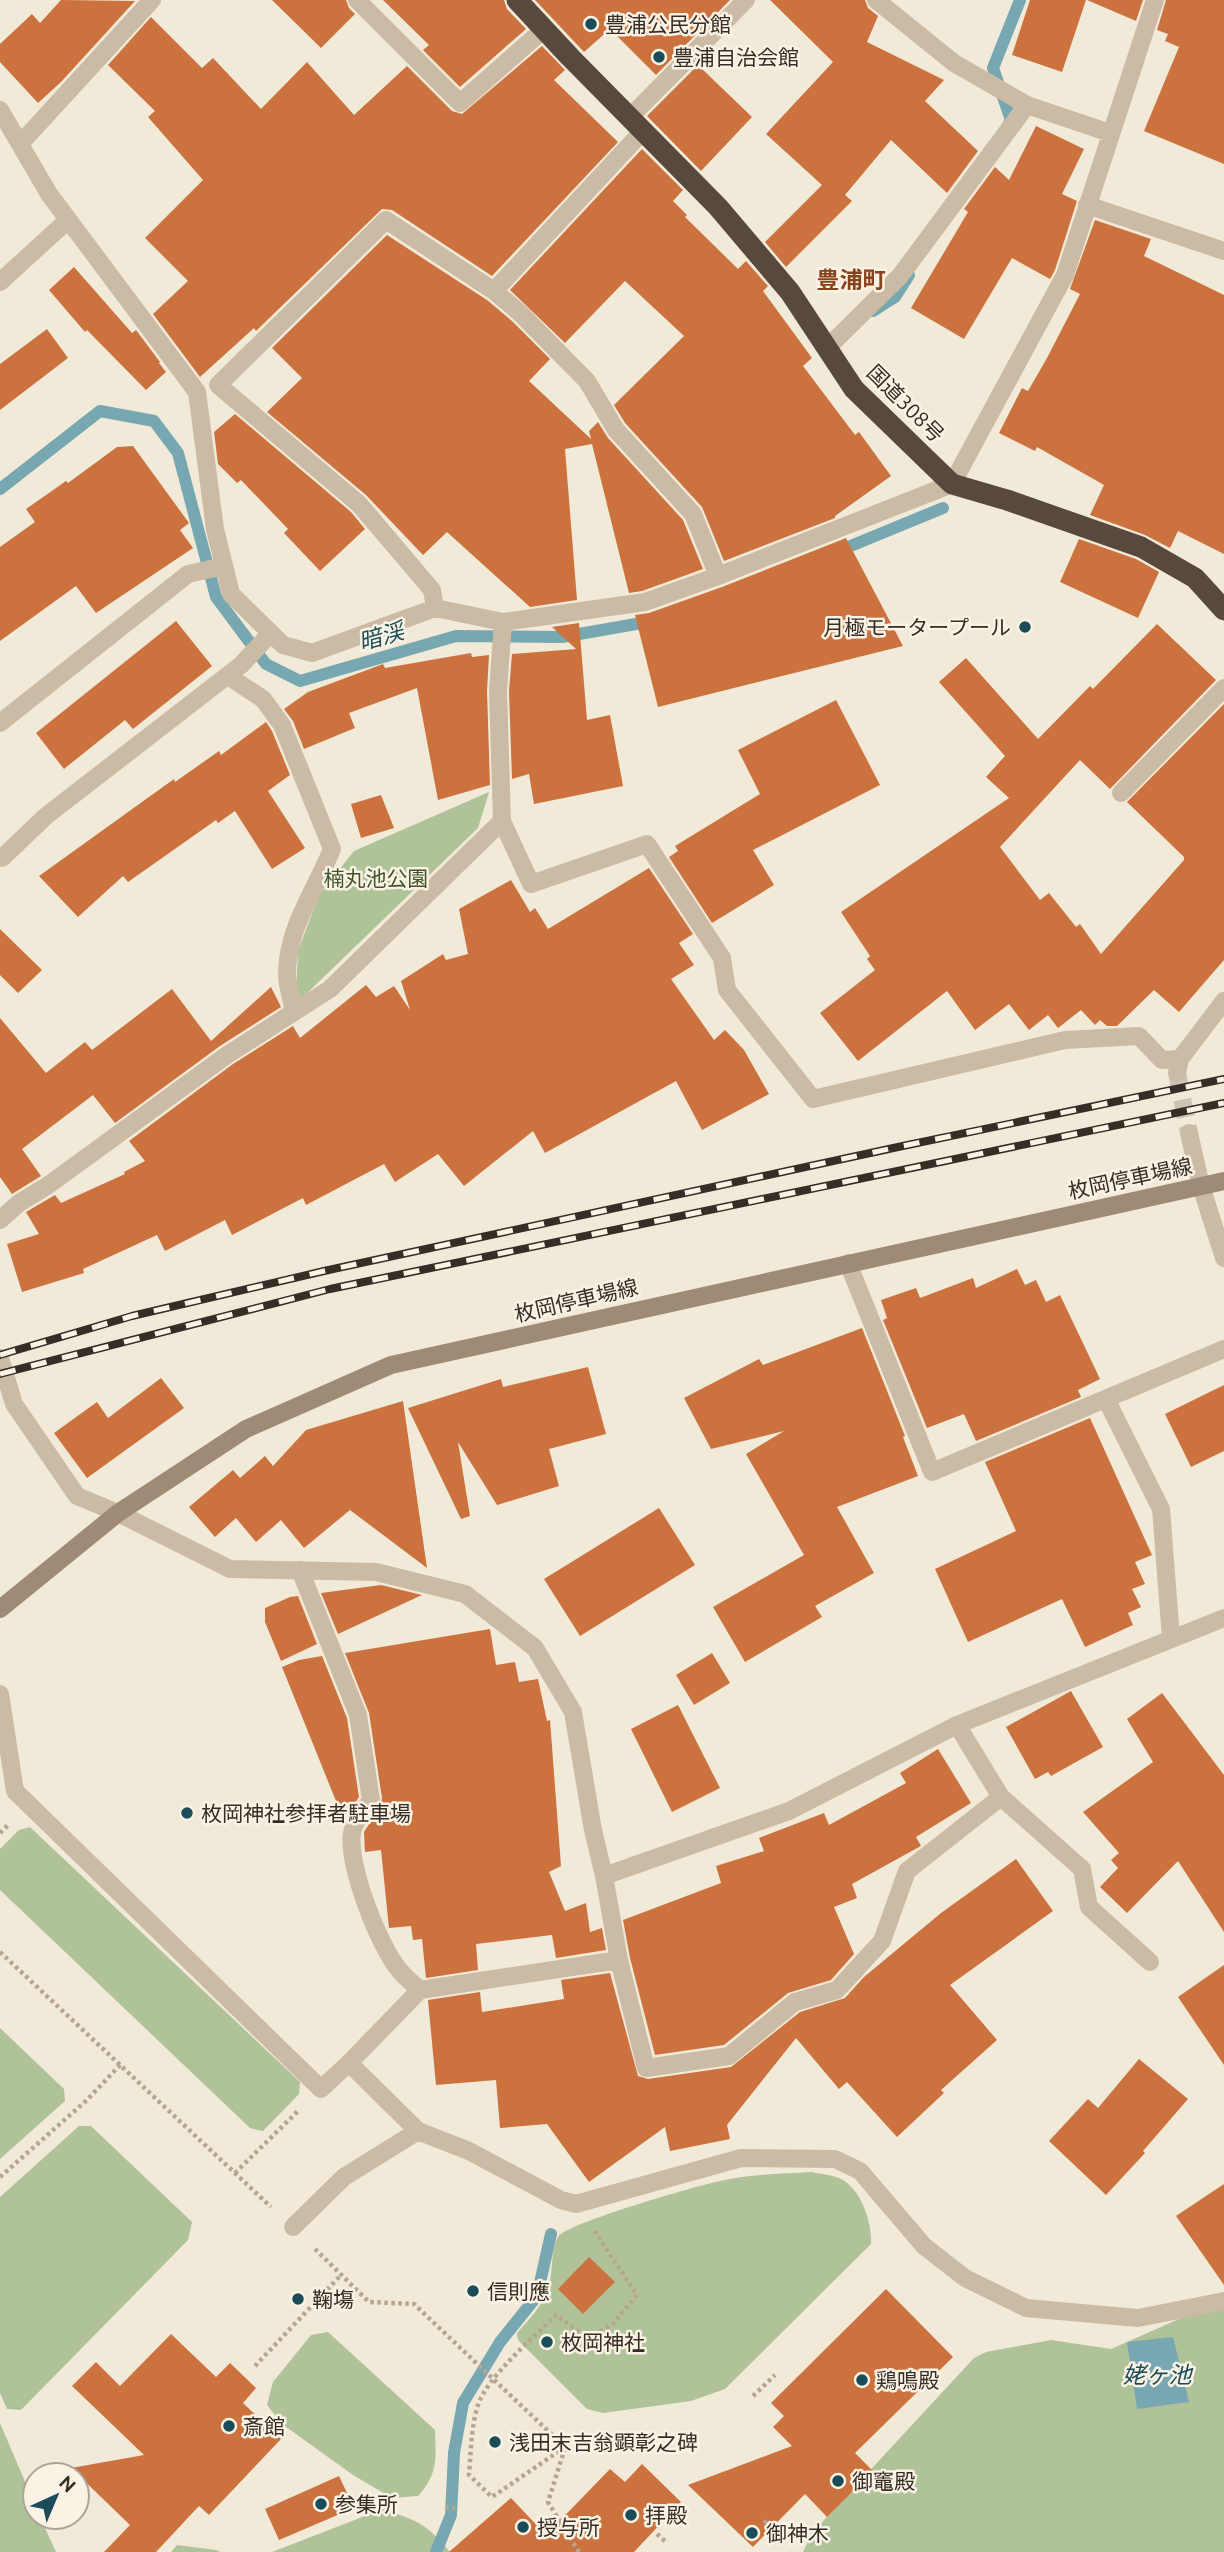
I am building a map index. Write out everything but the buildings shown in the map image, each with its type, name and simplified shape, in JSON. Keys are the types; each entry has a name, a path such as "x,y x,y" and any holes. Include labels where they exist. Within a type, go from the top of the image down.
{"highway":[{"name":"国道308号","path":"517,0 543,30 718,207 790,292 854,388 953,484 1141,547 1195,578 1224,610"}],"main road":[{"name":"枚岡停車場線","path":"0,1609 118,1513 246,1429 391,1365 1224,1181"}],"street":[{"path":"20,144 152,0"},
{"path":"357,0 460,103 543,30"},
{"path":"494,292 636,124 746,0"},
{"path":"876,0 954,63 1027,104 1110,133"},
{"path":"0,110 68,220 197,392 220,566 232,594 266,638 312,653 435,608 503,624 645,602 953,484 1065,275 1155,0"},
{"path":"827,348 900,276 1027,104"},
{"path":"1087,205 1224,251"},
{"path":"0,282 68,220"},
{"path":"197,392 218,385 386,220 494,292 520,313 587,382 616,430 693,514 718,576"},
{"path":"218,385 359,504 432,590 435,608"},
{"path":"0,723 188,574 220,566"},
{"path":"503,624 498,691 502,821 531,884 647,844 722,958 727,990 813,1099 1065,1040 1139,1036 1162,1060 1179,1066 1224,1001"},
{"path":"2,858 46,816 235,670 266,638"},
{"path":"235,670 282,725 332,849 295,926 287,974 294,1012"},
{"path":"1121,793 1224,688"},
{"path":"0,1220 19,1203 47,1186 227,1055 330,989 502,821"},
{"path":"1189,1133 1201,1186 1224,1258"},
{"path":"848,1263 932,1472 1224,1349"},
{"path":"0,1358 14,1404 77,1496 118,1513 230,1569 376,1572 465,1594 535,1648 573,1712 619,1960 646,2068 729,2056 794,2001 837,1990 882,1941 907,1871 1001,1797"},
{"path":"1106,1399 1161,1509 1171,1639"},
{"path":"300,1570 358,1715 371,1800 354,1824 351,1836 358,1882 372,1922 398,1969 419,1990"},
{"path":"604,1876 789,1811 957,1725 1224,1618"},
{"path":"0,1694 15,1791 321,2089 419,1990 619,1960"},
{"path":"957,1725 1001,1797 1082,1869 1089,1907 1150,1962"},
{"path":"349,2063 418,2130 469,2151 561,2200 576,2204 741,2158 835,2159 860,2171 924,2246 965,2278 1026,2308 1138,2318 1224,2301"},
{"path":"293,2227 344,2177 418,2130"}],"path":[{"path":"0,1952 293,2227 369,2302 414,2304 565,2447"},
{"path":"0,2177 87,2100 121,2064"},
{"path":"235,2173 321,2089"},
{"path":"565,2447 492,2497 469,2475 472,2430 479,2402 494,2378 556,2315 588,2338 613,2324 637,2295 576,2204"},
{"path":"255,2366 341,2275"},
{"path":"753,2396 775,2375"},
{"path":"565,2447 548,2502 579,2552"},
{"path":"445,2507 458,2509"},
{"path":"657,2534 666,2542"}],"green space":[{"name":"楠丸池公園","path":"489,792 478,828 302,998 296,994 298,951 319,895 354,851"},
{"path":"30,1827 300,2082 299,2094 263,2131 250,2128 0,1890 0,1849 19,1830"},
{"path":"0,2028 64,2089 65,2101 0,2159"},
{"path":"79,2126 91,2126 192,2222 188,2240 21,2410 7,2409 0,2393 0,2197"},
{"path":"811,2172 840,2178 856,2192 868,2217 871,2244 725,2389 691,2401 603,2413 587,2409 518,2340 517,2333 544,2299 556,2242 558,2237 567,2231 633,2206 720,2181"},
{"path":"1224,2299 1224,2552 803,2552 812,2533 974,2358 986,2352 1051,2340 1111,2349"},
{"path":"328,2332 435,2430 434,2466 425,2488 418,2496 392,2498 353,2475 282,2424 267,2405 273,2382 311,2335"},
{"path":"0,2423 21,2472 21,2531 46,2531 56,2552 0,2552"},
{"path":"383,2509 421,2524 450,2552 272,2552"},
{"path":"177,2545 216,2550 220,2552 171,2552"}],"water":[{"name":"姥ヶ池","path":"1173,2337 1189,2402 1137,2409 1127,2342"}],"waterway":[{"path":"1006,129 1011,120 993,68 1020,0"},
{"path":"873,311 895,297 909,275"},
{"name":"暗渓","path":"0,489 100,411 154,421 178,453 216,597 266,664 300,681 456,636 562,637 653,621"},
{"name":"暗渓","path":"836,552 943,508"},
{"path":"436,2552 451,2515 454,2453 463,2403 500,2342 537,2296 551,2234"}],"tunnel":[{"path":"1177,1073 1189,1133"}],"railway":[{"path":"0,1355 132,1316 324,1271 1224,1079"},
{"path":"0,1374 330,1289 1224,1103"}],"place":[{"name":"豊浦公民分館","path":"591,24"},
{"name":"豊浦自治会館","path":"659,57"},
{"name":"月極モータープール","path":"1025,627"},
{"name":"枚岡神社参拝者駐車場","path":"187,1813"},
{"name":"信則應","path":"473,2291"},
{"name":"鞠塲","path":"298,2299"},
{"name":"枚岡神社","path":"547,2342"},
{"name":"鶏鳴殿","path":"862,2380"},
{"name":"斎館","path":"229,2426"},
{"name":"浅田末吉翁顕彰之碑","path":"495,2442"},
{"name":"御竈殿","path":"838,2481"},
{"name":"参集所","path":"321,2504"},
{"name":"拝殿","path":"631,2515"},
{"name":"授与所","path":"523,2527"},
{"name":"御神木","path":"752,2533"}],"district":[{"name":"豊浦町","path":"851,279"}]}
